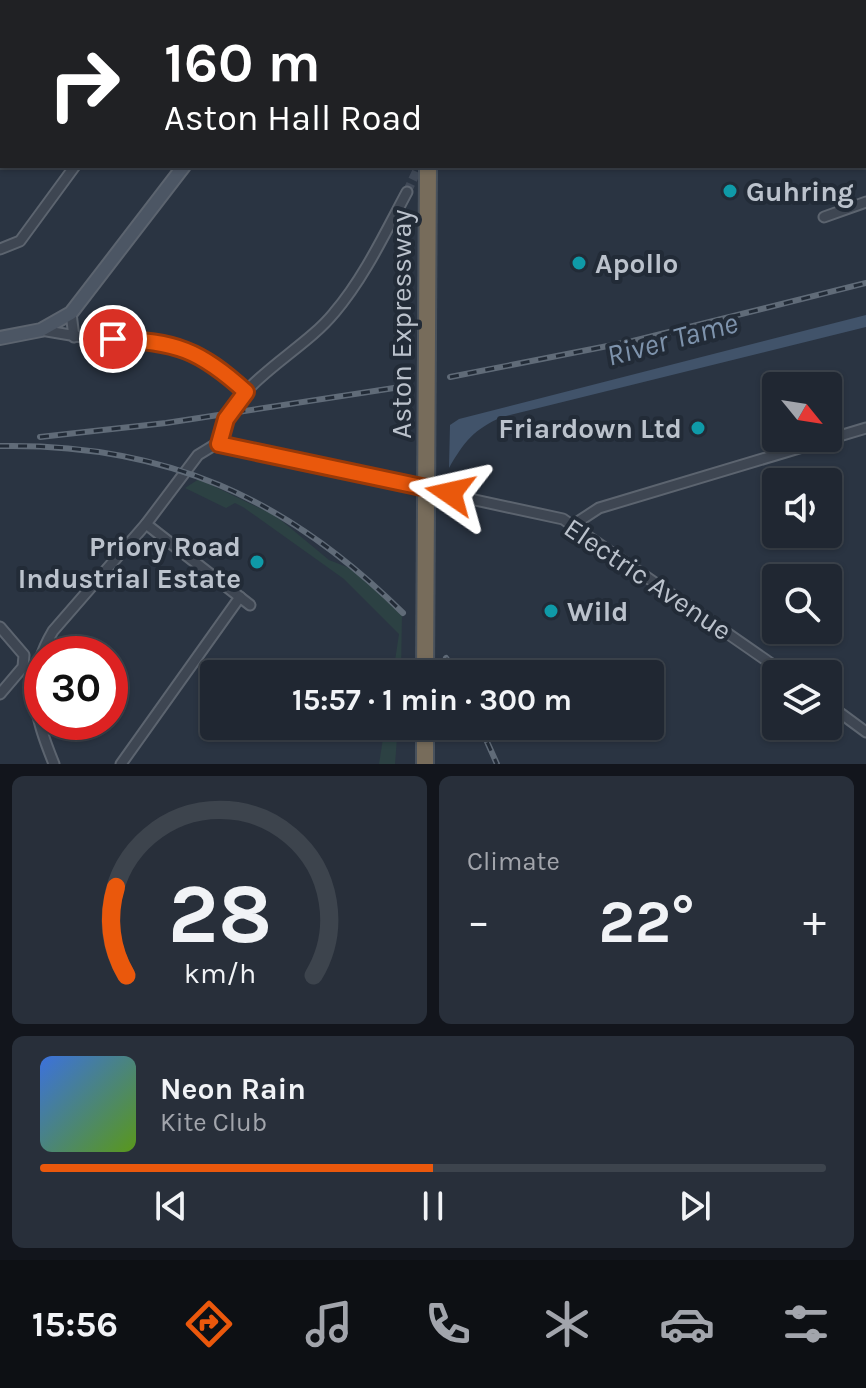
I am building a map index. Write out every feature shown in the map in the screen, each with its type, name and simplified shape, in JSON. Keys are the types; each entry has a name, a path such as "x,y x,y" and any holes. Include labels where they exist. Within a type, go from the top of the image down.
{"highway":[{"name":"Aston Expressway","path":"425,660 428,168"},
{"path":"425,740 425,764"}],"main road":[{"path":"0,338 41,330 71,313 182,168"}],"street":[{"path":"0,249 20,241 74,168"},
{"path":"54,764 33,696 41,651 53,631 146,524 198,455 219,444 226,419 246,392 336,312 352,290 407,192"},
{"path":"824,217 866,202"},
{"path":"71,313 74,337"},
{"path":"41,330 74,337 175,345 206,360 246,392"},
{"path":"573,525 599,508 866,428"},
{"name":"Electric Avenue","path":"219,444 558,517 766,660"},
{"path":"146,524 250,605"},
{"path":"121,764 240,597"},
{"path":"0,627 24,655 23,667 0,694"},
{"path":"842,713 865,729"}],"green space":[{"path":"199,479 276,516 329,560 352,569 402,614 401,660 395,660 399,634 344,579 243,507 235,503 226,508 185,488"},
{"path":"383,740 397,740 395,764 379,764"}],"water":[{"path":"866,315 866,327 502,417 471,437 449,468 450,425 459,419"}],"tunnel":[{"path":"407,192 418,168"}],"railway":[{"path":"450,377 633,341 866,283"},
{"path":"40,437 166,423 407,386"},
{"path":"0,446 60,448 116,455 169,467 220,485 268,509 314,538 403,613"},
{"path":"486,740 497,764"}],"place":[{"name":"Guhring","path":"730,191"},
{"name":"Apollo","path":"579,263"},
{"name":"Friardown Ltd","path":"698,428"},
{"name":"Priory Road Industrial Estate","path":"257,562"},
{"name":"Wild","path":"551,611"}],"route":[{"path":"113,339 170,343 182,347 228,375 246,392 226,419 219,444 450,493"}],"water label":[{"name":"River Tame","path":"672,339"}]}
